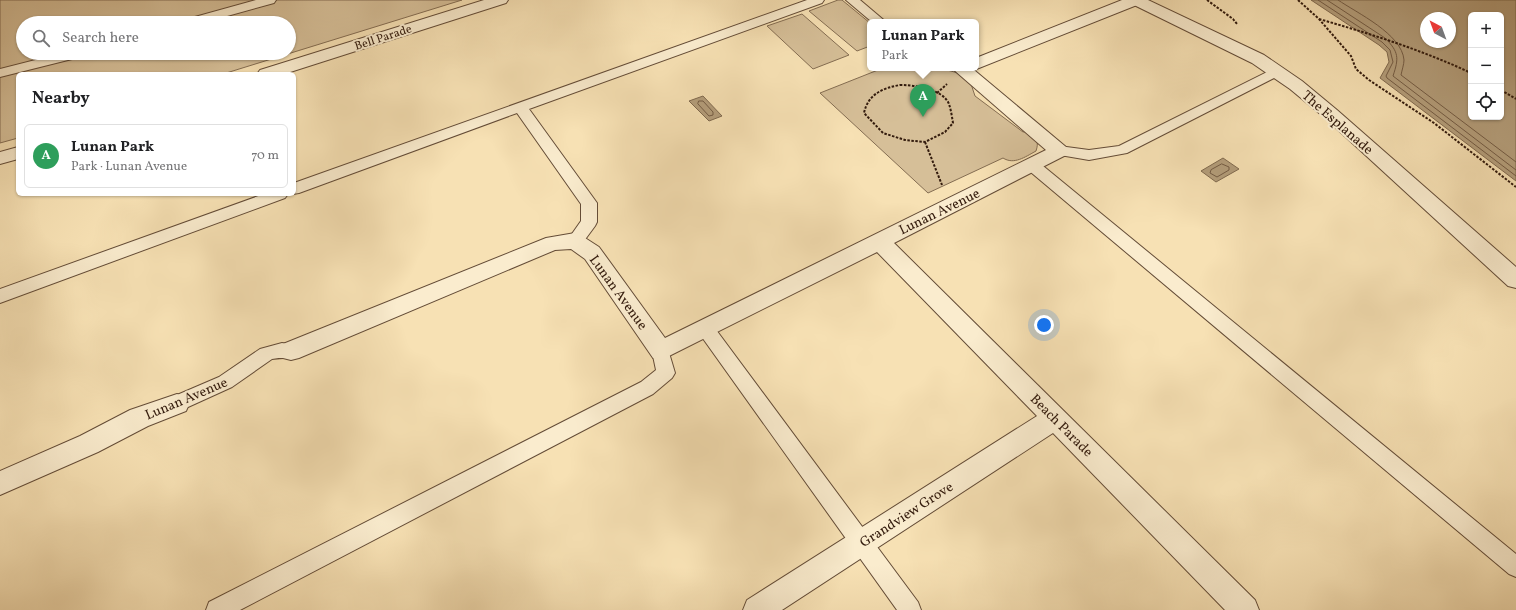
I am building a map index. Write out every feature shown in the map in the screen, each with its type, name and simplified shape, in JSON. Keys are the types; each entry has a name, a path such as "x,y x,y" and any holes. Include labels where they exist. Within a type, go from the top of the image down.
{"street":[{"name":"Bell Parade","path":"272,72 500,0"},
{"path":"979,63 1136,0"},
{"name":"The Esplanade","path":"1136,0 1258,59 1277,71 1331,114 1516,280"},
{"path":"969,71 1059,151"},
{"name":"Lunan Avenue","path":"291,352 553,242 575,241 592,253 661,351 1059,151"},
{"path":"0,158 16,154"},
{"name":"Beach Parade","path":"879,241 1245,610"},
{"name":"Lunan Avenue","path":"0,483 89,444 139,418 177,404"},
{"name":"Grandview Grove","path":"757,610 1055,418"}],"lane":[{"path":"213,16 270,0"},
{"path":"296,188 818,0"},
{"path":"852,0 876,19"},
{"path":"0,74 53,60"},
{"path":"1059,151 1089,155 1122,150 1277,71"},
{"path":"520,107 589,203 589,222 575,241"},
{"path":"1032,165 1516,567"},
{"path":"0,296 275,196"},
{"path":"706,328 860,543 910,610"},
{"name":"Lunan Avenue","path":"177,404 204,393 232,378 267,353 280,349 291,352"},
{"path":"217,610 647,388 666,373 661,351"}],"path":[{"path":"1207,0 1233,19"},
{"path":"1298,0 1319,18 1351,56 1356,69 1369,80 1434,123 1516,187"},
{"path":"1319,18 1409,46 1443,59 1468,72"},
{"path":"908,85 937,93 949,103 953,123 945,132 925,142 903,140 882,134 864,113 867,102 876,93 889,87 908,85"},
{"path":"1504,92 1516,99"},
{"path":"925,142 950,206"}],"shaded area":[{"path":"0,0 462,0 296,51 296,16 16,16 16,60 268,60 229,72 16,72 16,139 0,143"},
{"path":"838,0 842,0 867,21 867,47 857,51 809,11"},
{"path":"802,14 849,55 813,69 767,26"},
{"path":"875,71 951,71 958,73 971,84 975,96 1023,132 1030,131 1037,141 1036,151 1024,158 1011,161 1003,158 928,193 820,93"}],"water":[{"path":"1311,0 1516,0 1516,181 1380,78 1389,62 1387,52 1379,45"},
{"path":"703,96 722,116 709,121 689,101"},
{"path":"1223,158 1239,169 1216,182 1201,171"}],"place":[{"name":"Lunan Park","path":"923,117"}]}
